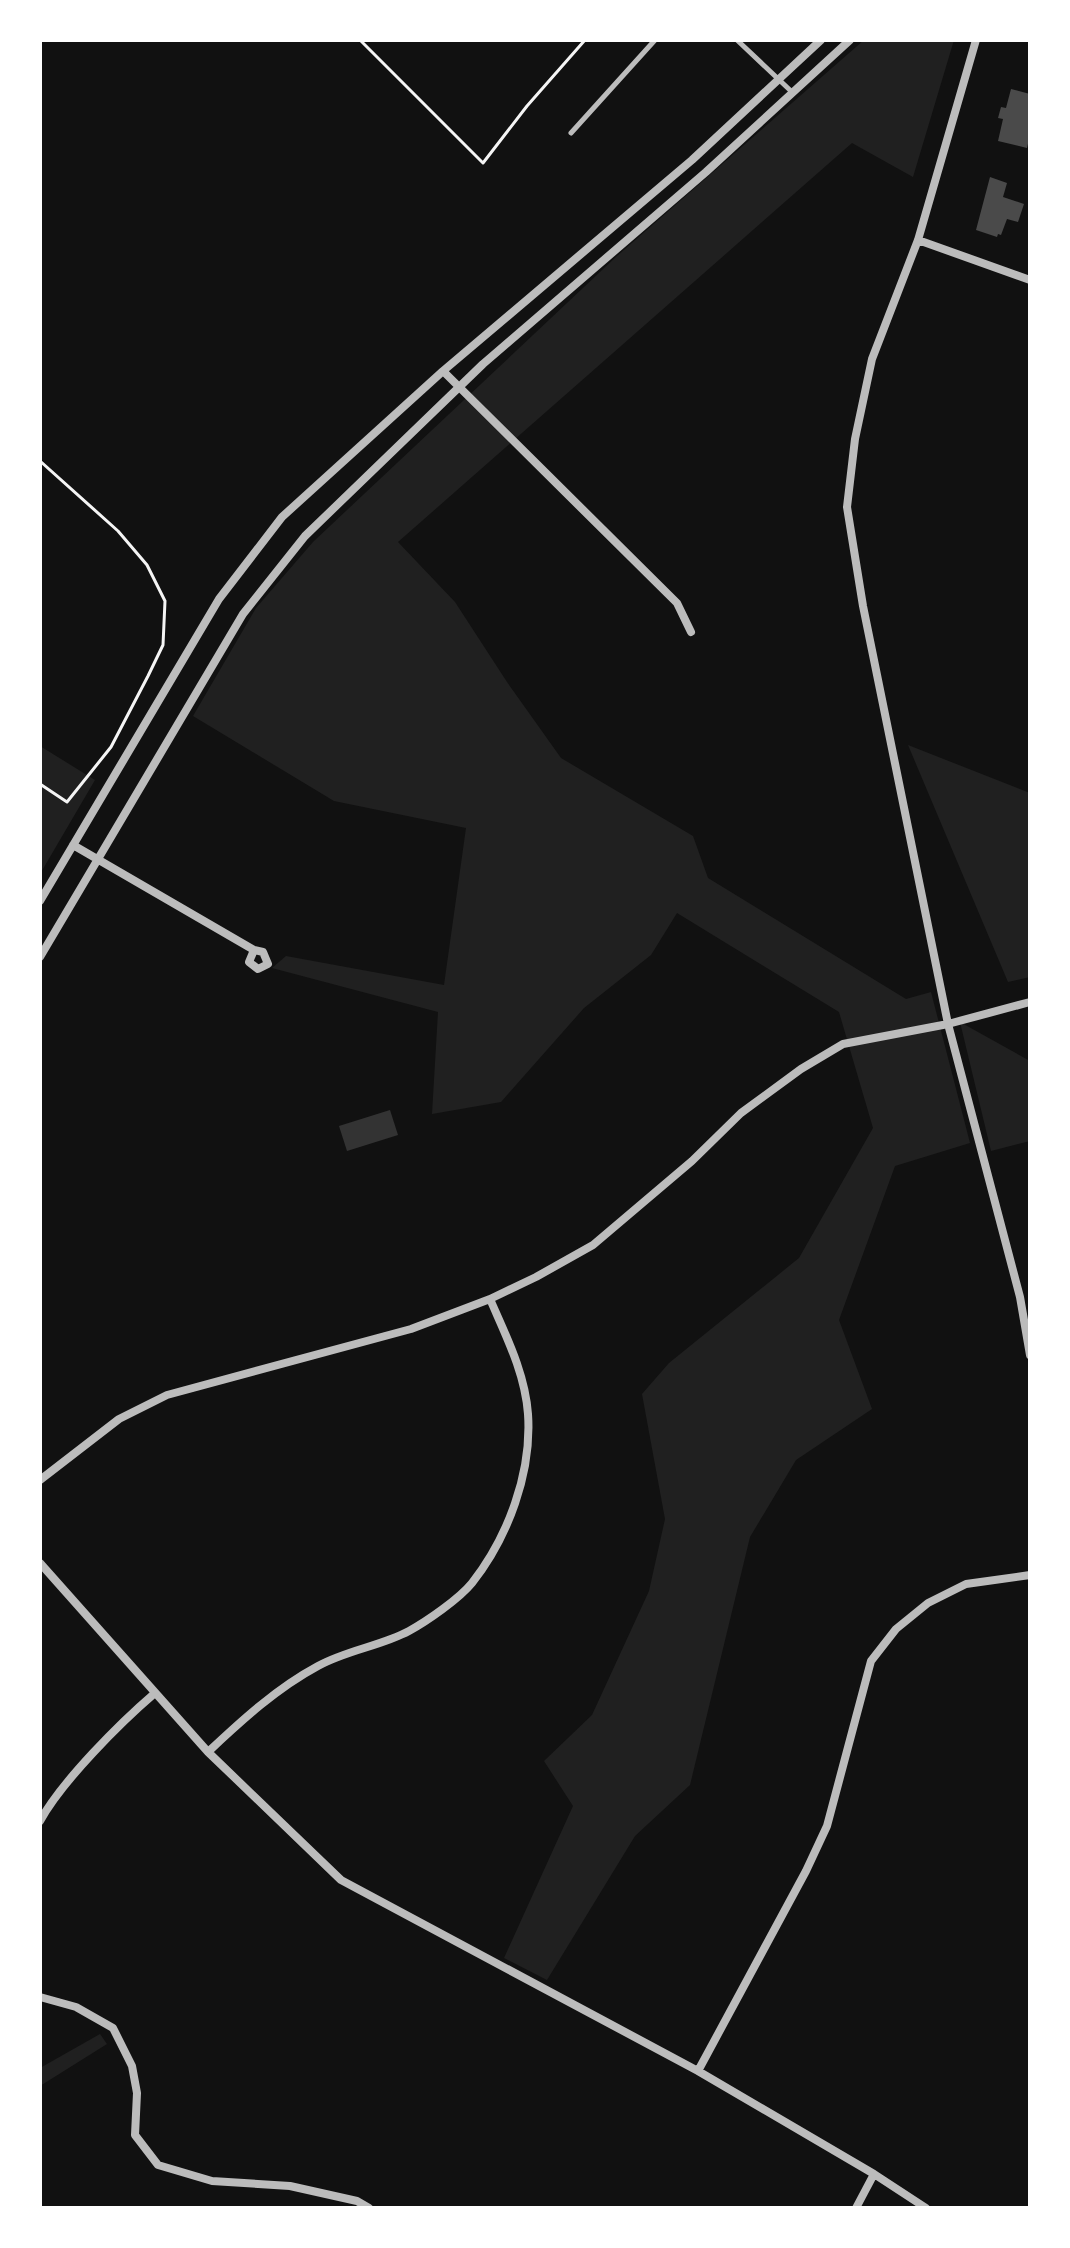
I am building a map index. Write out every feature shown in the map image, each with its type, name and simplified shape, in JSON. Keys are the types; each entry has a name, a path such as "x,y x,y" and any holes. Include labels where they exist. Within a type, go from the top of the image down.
{"street":[{"path":"40,901 219,599 282,517 443,371 692,160 821,40"},
{"path":"40,957 243,614 305,536 460,387 850,40"},
{"path":"976,40 918,240 872,359 855,439 847,507 863,606 948,1024 1020,1297 1030,1355"},
{"path":"918,240 1030,280"},
{"path":"443,371 677,603 691,632"},
{"path":"73,845 254,950"},
{"path":"40,1480 119,1419 167,1395 411,1329 490,1299 536,1277 593,1245 692,1161 741,1113 801,1069 843,1044 948,1024 1030,1002"},
{"path":"208,1752 278,1691 319,1665 407,1632 470,1585 477,1574 505,1529 524,1473 528,1414 519,1367 490,1299"},
{"path":"40,1563 208,1752 341,1880 698,2071 926,2208"},
{"path":"698,2071 827,1826 871,1661 896,1629 928,1603 966,1584 1030,1575"},
{"path":"40,1821 127,1717 155,1693"},
{"path":"40,1997 76,2007 113,2028 132,2066 137,2093 135,2135 158,2165 212,2181 290,2186 357,2201 369,2208"},
{"path":"856,2208 874,2174"}],"lane":[{"path":"571,133 655,40"},
{"path":"737,40 792,92"}],"path":[{"path":"360,40 483,163 527,106 585,40"},
{"path":"40,461 118,531 147,565 165,601 163,645 111,747 67,802 40,784"}],"shaded area":[{"path":"864,40 954,40 913,177 852,143 398,542 455,602 561,758 693,836 708,878 906,999 931,992 970,1143 895,1166 839,1320 872,1409 796,1460 750,1537 690,1785 635,1836 547,1980 504,1958 573,1806 544,1761 592,1715 649,1591 665,1519 642,1394 669,1363 799,1258 873,1128 839,1012 677,913 651,955 584,1008 501,1102 432,1114 438,1012 272,968 286,956 444,985 466,828 334,801 193,716 256,608 313,542 617,256"},
{"path":"908,745 1030,793 1030,977 1008,982"},
{"path":"40,746 95,780 40,874"},
{"path":"960,1022 1030,1061 1030,1141 991,1151"},
{"path":"390,1110 398,1135 347,1151 339,1126"},
{"path":"100,2034 107,2044 40,2086 40,2068"}],"building":[{"path":"1011,89 1030,94 1027,148 998,141 1003,119 998,118 1001,107 1006,108"},
{"path":"990,177 1007,183 1003,197 1024,204 1018,222 1007,219 1001,235 997,237 976,230"}]}
